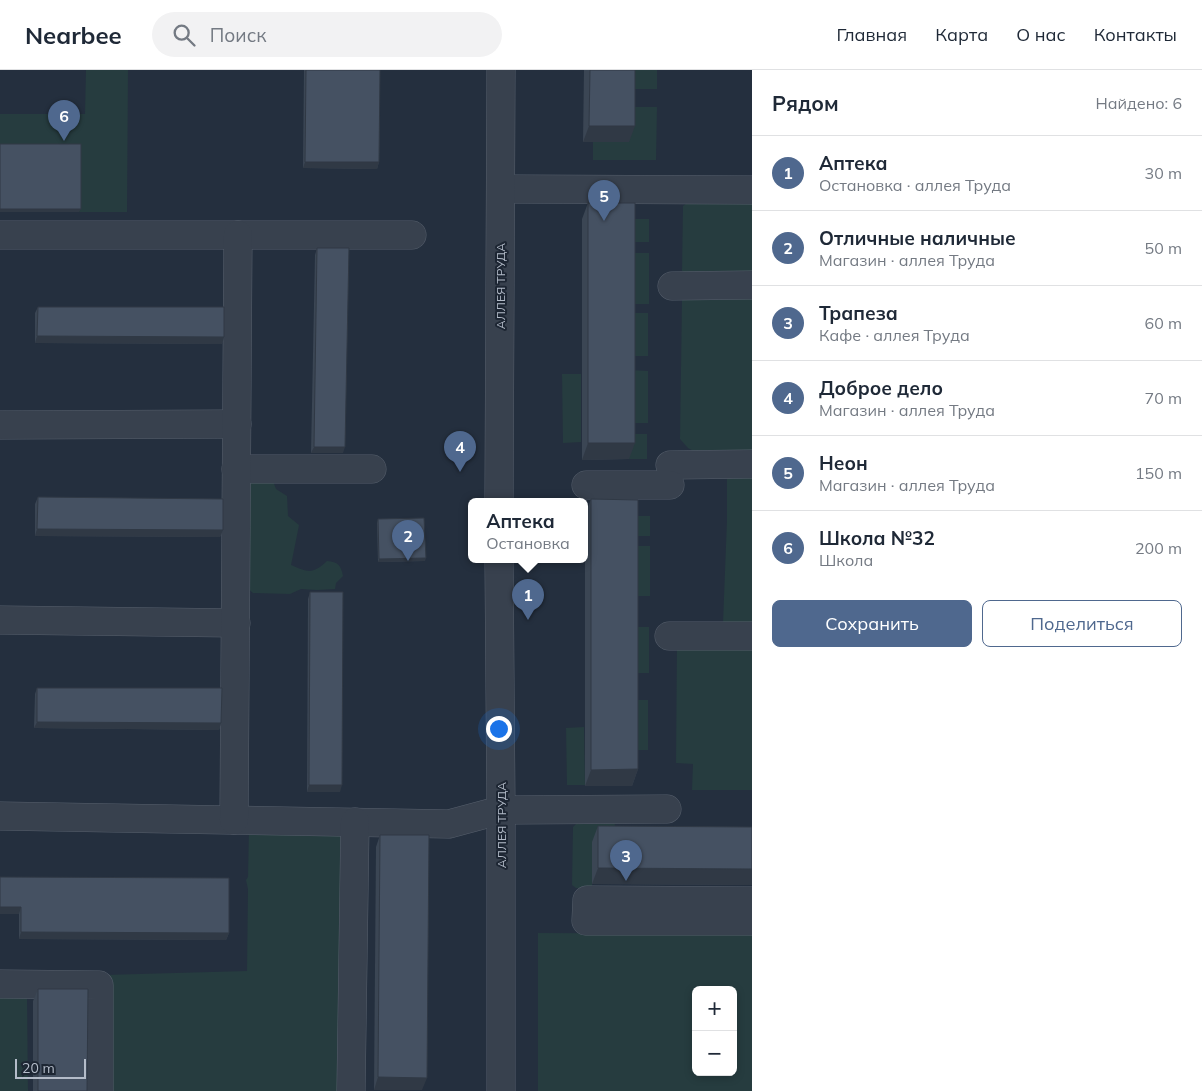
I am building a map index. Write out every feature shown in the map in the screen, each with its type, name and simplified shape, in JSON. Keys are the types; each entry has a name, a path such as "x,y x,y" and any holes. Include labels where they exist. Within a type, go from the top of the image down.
{"street":[{"name":"АЛЛЕЯ ТРУДА","path":"499,498 502,70"},
{"path":"501,189 752,190"},
{"path":"0,235 412,235"},
{"path":"234,820 238,235"},
{"path":"672,286 752,285"},
{"path":"0,425 236,424"},
{"path":"586,485 752,464"},
{"path":"236,469 372,469"},
{"name":"АЛЛЕЯ ТРУДА","path":"499,563 501,1091"},
{"path":"0,620 236,622"},
{"path":"669,636 752,636"},
{"path":"0,816 449,824 501,810 667,809"},
{"path":"351,1091 355,822"},
{"path":"752,900 586,900 586,921 752,920"},
{"path":"0,984 99,985 99,1091"}],"green space":[{"path":"86,70 128,70 127,212 79,212 80,147 0,147 0,114 85,114"},
{"path":"630,70 657,70 657,89 630,89"},
{"path":"629,107 657,107 656,160 593,160 593,142 629,142"},
{"path":"752,202 752,277 690,276 682,271 683,206 687,203"},
{"path":"629,219 649,219 649,242 629,242"},
{"path":"629,253 649,253 649,304 629,304"},
{"path":"752,296 752,455 702,456 688,448 680,439 682,298"},
{"path":"629,313 648,313 648,356 629,356"},
{"path":"629,370 648,371 648,423 629,423"},
{"path":"562,374 581,374 581,442 563,443"},
{"path":"629,434 647,434 647,459 629,459"},
{"path":"727,475 752,475 752,623 723,623"},
{"path":"272,478 276,489 287,496 288,516 299,525 291,565 310,571 327,561 336,563 340,567 343,576 336,583 335,589 301,589 290,594 253,593 245,586 246,479"},
{"path":"632,516 650,516 650,536 632,536"},
{"path":"632,546 650,546 650,596 632,596"},
{"path":"632,627 649,627 649,673 632,673"},
{"path":"677,642 752,643 752,790 692,790 693,764 676,763"},
{"path":"632,700 648,700 648,750 632,750"},
{"path":"584,727 585,785 567,785 566,728"},
{"path":"578,822 615,822 614,842 592,842 592,889 576,888 572,885 573,827"},
{"path":"249,828 343,829 340,1091 104,1091 104,975 247,971 248,889 246,880 248,877"},
{"path":"538,933 752,934 752,1091 538,1091"},
{"path":"0,995 27,995 28,1091 0,1091"}],"building":[{"path":"306,70 380,70 379,162 305,162"},
{"path":"590,70 635,70 635,126 589,126"},
{"path":"0,144 81,144 81,209 0,209"},
{"path":"588,203 635,203 635,443 588,443"},
{"path":"317,248 349,248 345,447 314,447"},
{"path":"38,307 224,307 224,337 37,336"},
{"path":"38,497 223,499 223,530 37,529"},
{"path":"591,499 638,500 638,769 591,770"},
{"path":"424,518 426,558 379,559 378,519"},
{"path":"310,592 343,592 342,785 309,785"},
{"path":"37,688 222,688 221,723 37,722"},
{"path":"598,826 752,827 752,869 598,868"},
{"path":"380,835 429,835 427,1078 378,1077"},
{"path":"0,877 229,878 229,933 21,932 21,907 0,907"},
{"path":"38,989 88,989 87,1091 38,1091"}],"place":[{"name":"Школа №32","path":"64,141"},
{"name":"Неон","path":"604,221"},
{"name":"Доброе дело","path":"460,472"},
{"name":"Отличные наличные","path":"408,561"},
{"name":"Аптека","path":"528,620"},
{"name":"Трапеза","path":"626,881"}]}
